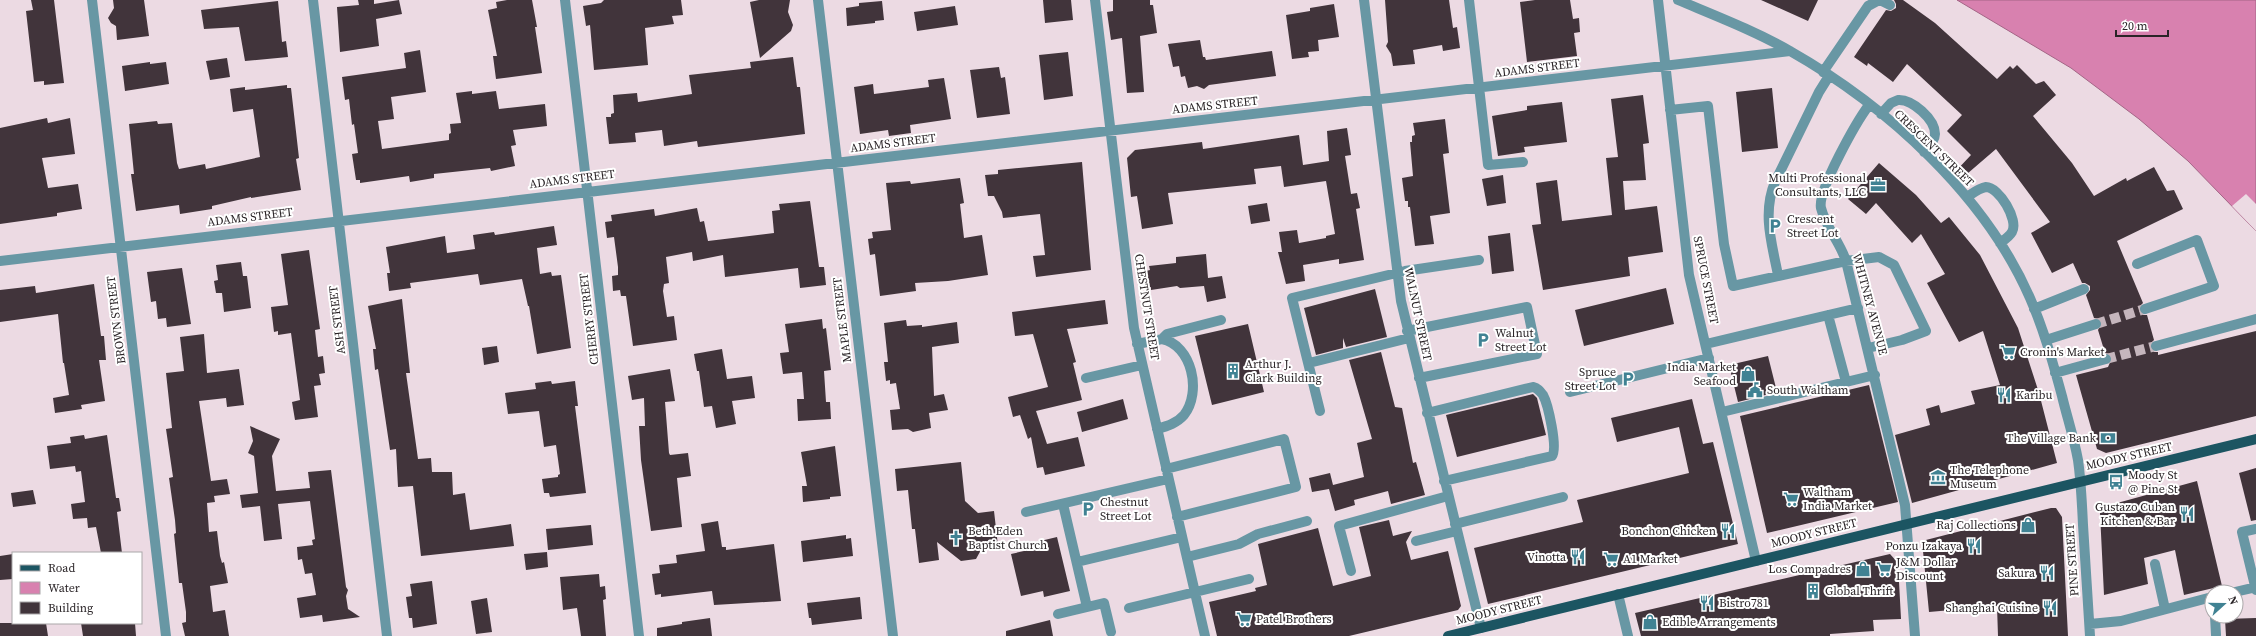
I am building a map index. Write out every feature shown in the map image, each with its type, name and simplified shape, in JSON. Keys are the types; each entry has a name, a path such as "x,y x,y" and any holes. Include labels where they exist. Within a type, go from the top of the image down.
{"main road":[{"name":"MOODY STREET","path":"1448,636 2256,439"}],"street":[{"name":"BROWN STREET","path":"92,0 166,636"},
{"name":"ASH STREET","path":"313,0 387,636"},
{"name":"CHERRY STREET","path":"565,0 639,636"},
{"name":"MAPLE STREET","path":"818,0 893,636"},
{"name":"CHESTNUT STREET","path":"1095,0 1137,344 1205,636"},
{"name":"WALNUT STREET","path":"1364,0 1396,273 1408,334 1481,628"},
{"path":"1469,0 1488,165 1523,162"},
{"name":"SPRUCE STREET","path":"1658,0 1688,264 1756,561"},
{"name":"CRESCENT STREET","path":"1678,0 1749,30 1790,51 1826,74 1881,114 1924,152 1967,198 2000,243 2017,271 2034,309 2046,340 2056,373 2076,449 2080,481"},
{"path":"1778,275 1768,225 1770,196 1826,74 1868,6 1883,2"},
{"name":"ADAMS STREET","path":"0,260 338,219 837,163 1790,51"},
{"path":"1881,114 1894,101 1902,100 1912,104 1931,121 1934,129 1933,140 1924,152"},
{"name":"WHITNEY AVENUE","path":"1869,105 1858,120 1830,174 1821,198 1821,208 1828,227 1846,261 1875,374 1905,505 1915,636"},
{"path":"1670,110 1708,106 1724,244 1733,286 1846,261 1879,257 1894,266 1926,331 1902,340 1868,348"},
{"path":"1967,198 1979,189 1986,187 1993,189 1998,195 2013,216 2014,225 2012,232 2000,243"},
{"path":"2137,264 2197,240 2214,286 2145,309"},
{"path":"1320,411 1292,298 1396,273 1479,260"},
{"path":"2034,309 2084,289"},
{"path":"1309,363 1408,334 1527,307 1537,354 1419,378"},
{"path":"1706,344 1858,308"},
{"path":"1828,315 1846,382"},
{"path":"2156,346 2256,319"},
{"path":"1137,344 1162,339 1167,334 1221,320"},
{"path":"2046,340 2096,324"},
{"path":"1157,429 1170,426 1184,415 1190,404 1193,392 1191,373 1184,356 1176,346 1162,339"},
{"path":"1570,392 1709,358"},
{"path":"2056,373 2106,359"},
{"path":"1086,378 1142,365"},
{"path":"1722,412 1875,374"},
{"path":"1427,413 1533,387 1538,388 1544,396 1555,444 1554,453 1552,456 1444,481"},
{"path":"1026,512 1063,504 1284,439 1296,487 1177,517"},
{"name":"PINE STREET","path":"2080,481 2090,636"},
{"path":"1351,571 1340,526 1448,496"},
{"path":"1416,541 1563,497"},
{"path":"1063,504 1087,607"},
{"path":"1186,557 1239,544 1258,534 1307,521"},
{"path":"2244,590 2256,588 2242,532 2256,529"},
{"path":"1077,562 1182,537"},
{"path":"2155,564 2165,609"},
{"path":"1129,608 1249,579"},
{"path":"1618,594 1628,636"},
{"path":"2090,624 2116,622 2204,600"},
{"path":"1058,614 1104,603 1111,632"},
{"path":"2215,624 2216,635"}],"water":[{"path":"1957,0 2256,0 2256,231 2188,161 2139,119 2071,68"}],"pier":[{"path":"2246,194 2256,204 2256,231 2232,206"}],"building":[{"path":"31,0 54,0 64,83 44,85 44,81 34,82 26,11 33,10"},
{"path":"113,0 144,0 149,36 117,40 116,26 111,23 108,18 114,8"},
{"path":"358,0 374,0 374,4 399,0 402,14 376,19 379,46 340,52 337,7 359,5"},
{"path":"507,0 532,0 537,27 535,27 542,73 496,79 493,56 497,56 488,10 497,8 496,2"},
{"path":"604,0 681,0 683,15 672,16 674,24 645,28 648,65 594,70 590,25 586,26 583,6 601,3"},
{"path":"759,0 790,0 788,12 793,25 791,31 760,58 750,2"},
{"path":"1043,0 1071,0 1073,20 1045,23"},
{"path":"1113,0 1150,0 1150,5 1153,5 1157,33 1140,36 1144,92 1127,93 1122,38 1111,40 1107,12 1113,11"},
{"path":"1385,0 1449,0 1453,28 1457,27 1460,48 1443,51 1442,45 1413,50 1415,64 1393,66 1391,54 1386,46 1388,42"},
{"path":"1535,0 1570,0 1573,19 1579,18 1580,32 1574,33 1577,56 1527,62 1520,2"},
{"path":"1761,0 1818,0 1808,21"},
{"path":"1894,0 1903,0 1935,23 1997,79 2010,66 2013,69 2017,65 2036,84 2044,81 2056,95 2033,116 2072,163 2094,196 2126,178 2127,181 2154,167 2167,191 2174,190 2183,209 2117,241 2143,303 2139,307 2139,311 2143,315 2147,315 2154,340 2150,344 2150,348 2154,352 2158,352 2158,355 2256,331 2256,416 2106,453 2097,449 2076,375 2108,367 2112,358 2110,354 2105,353 2098,330 2102,322 2100,319 2094,318 2086,295 2090,290 2090,286 2082,283 2073,263 2052,273 2031,233 2050,222 1996,149 1960,180 1954,173 1971,155 1947,131 1962,115 1907,64 1893,82 1868,63 1867,66 1854,57 1886,10 1891,11 1896,8"},
{"path":"278,1 282,42 286,41 288,57 245,61 239,27 204,29 201,10"},
{"path":"882,1 884,20 875,21 875,23 847,26 846,8 859,6 859,3"},
{"path":"1334,4 1339,37 1318,40 1319,51 1308,52 1309,57 1292,59 1286,15 1310,11 1310,8"},
{"path":"955,6 958,25 917,31 914,12"},
{"path":"1200,40 1203,57 1205,57 1206,60 1272,51 1276,76 1209,85 1204,89 1197,86 1188,88 1185,76 1181,77 1179,66 1173,67 1168,44"},
{"path":"420,50 426,92 391,97 394,119 378,121 382,149 449,140 449,134 451,133 450,124 461,123 456,93 472,91 472,94 496,91 499,109 545,104 547,126 513,130 516,145 511,146 515,166 491,171 490,168 434,174 434,178 410,182 409,176 360,183 360,180 356,180 352,154 358,153 354,124 352,125 349,99 345,100 342,77 406,68 404,53"},
{"path":"1068,52 1073,96 1044,100 1039,55"},
{"path":"793,57 797,87 800,87 805,134 698,147 697,141 664,146 662,130 635,133 636,142 609,144 606,117 611,117 611,114 614,113 613,95 637,93 638,102 692,94 689,75 751,68 750,62"},
{"path":"227,58 230,77 210,80 206,61"},
{"path":"150,62 150,64 166,62 169,84 125,91 122,66"},
{"path":"999,67 1001,78 1005,77 1010,114 977,118 970,70"},
{"path":"944,78 951,119 910,125 911,133 889,136 888,130 860,134 854,87 873,84 874,94 929,87 928,80"},
{"path":"287,85 287,88 291,88 299,158 296,159 301,190 251,197 212,206 212,209 180,214 179,205 136,211 131,174 134,174 129,124 157,121 158,124 172,123 179,169 205,164 206,169 260,157 253,109 233,112 230,89 245,87 245,90"},
{"path":"1772,88 1778,148 1742,152 1736,92"},
{"path":"1643,95 1649,143 1643,144 1646,180 1623,181 1625,210 1657,206 1663,252 1628,257 1630,276 1543,290 1532,225 1541,224 1536,183 1557,180 1562,221 1612,215 1606,158 1618,157 1611,99"},
{"path":"1562,102 1567,142 1524,147 1525,152 1498,156 1492,116 1527,110 1527,106"},
{"path":"47,118 48,123 70,118 75,154 42,158 48,188 78,184 82,209 57,213 57,216 0,224 0,128"},
{"path":"1445,119 1449,153 1443,154 1450,213 1430,216 1434,244 1415,246 1410,207 1408,207 1408,201 1405,201 1402,178 1413,176 1410,142 1412,142 1412,136 1415,135 1413,123"},
{"path":"1347,128 1351,155 1345,156 1351,194 1357,193 1360,208 1356,209 1364,260 1339,264 1339,259 1303,265 1305,281 1286,284 1278,252 1282,252 1279,232 1297,230 1299,243 1326,238 1326,236 1335,234 1326,181 1284,187 1281,166 1254,169 1256,184 1168,193 1173,224 1142,229 1137,196 1131,197 1127,158 1135,150 1202,142 1203,149 1299,135 1303,165 1329,161 1327,131"},
{"path":"1082,162 1091,270 1036,277 1033,256 1045,255 1040,214 1003,218 1002,212 994,196 988,196 985,175 998,174 998,170"},
{"path":"1879,163 1916,195 1941,223 1949,217 1980,255 2018,328 2039,393 2057,463 1912,503 1895,435 1930,425 1926,409 1939,405 1941,413 1975,404 1971,391 2000,385 1983,331 1959,342 1927,283 1945,274 1921,234 1912,243 1876,203 1866,214 1848,199"},
{"path":"1503,175 1506,203 1487,206 1482,179"},
{"path":"960,178 964,203 960,204 964,238 982,235 988,275 948,281 915,283 916,291 880,296 875,254 870,255 868,239 873,238 872,232 891,230 886,183 910,181 911,184"},
{"path":"810,201 819,267 824,267 826,285 800,288 798,268 725,277 723,255 693,261 692,252 666,257 669,283 664,284 663,291 667,317 674,316 677,340 633,346 626,296 621,296 620,290 613,291 612,276 618,275 618,267 614,237 607,238 605,222 612,221 611,215 654,209 655,216 697,208 700,222 704,221 708,241 774,233 772,211 780,210 779,204"},
{"path":"1267,203 1270,221 1251,224 1248,206"},
{"path":"554,226 557,245 537,248 540,274 551,272 552,276 561,275 571,348 537,354 529,306 522,279 480,285 478,274 410,283 411,288 389,291 387,273 390,273 386,247 445,236 447,253 475,249 473,235 494,232 495,235"},
{"path":"1510,233 1514,271 1492,274 1488,236"},
{"path":"309,250 320,329 315,330 318,357 323,356 325,373 319,374 321,385 314,386 318,417 295,420 292,402 300,400 291,333 278,335 278,331 274,332 271,307 288,305 281,254"},
{"path":"1206,254 1208,278 1222,276 1226,298 1207,302 1204,286 1180,288 1177,286 1151,290 1151,287 1148,288 1146,271 1150,270 1149,266 1176,263 1176,257"},
{"path":"241,262 243,276 247,276 251,308 224,312 222,293 216,293 214,281 218,280 216,265"},
{"path":"182,268 191,324 167,327 166,318 158,319 156,301 151,302 147,272"},
{"path":"94,284 101,336 104,336 106,360 99,360 105,401 81,405 82,409 55,413 53,398 69,395 63,363 58,314 0,322 0,290 35,286 36,293"},
{"path":"1666,288 1674,324 1584,346 1575,310"},
{"path":"1375,289 1387,337 1346,347 1343,338 1343,348 1316,355 1304,308"},
{"path":"402,299 410,373 406,373 418,459 431,458 432,472 452,472 453,495 465,493 470,530 511,524 514,546 421,556 413,486 398,487 396,449 390,450 378,369 375,370 373,349 376,349 368,306"},
{"path":"1105,300 1108,324 1067,329 1076,362 1073,363 1082,400 1036,411 1047,444 1078,437 1085,466 1045,475 1043,467 1037,468 1031,437 1028,439 1020,415 1013,417 1008,397 1048,387 1033,334 1015,336 1012,312"},
{"path":"822,319 823,329 826,328 831,370 824,371 826,402 830,402 831,419 798,421 797,399 804,399 802,372 783,374 780,353 789,352 785,324"},
{"path":"906,320 907,326 922,325 922,327 957,322 959,343 932,347 934,396 944,394 948,410 929,413 931,428 913,432 908,429 892,430 890,410 900,409 896,383 890,384 890,380 886,381 884,362 888,362 884,323"},
{"name":"Arthur J. Clark Building","path":"1248,324 1264,392 1212,405 1195,336"},
{"path":"204,334 207,373 239,369 244,405 227,407 226,398 199,401 211,481 227,479 230,494 214,496 215,502 207,503 209,532 217,531 220,556 222,563 224,562 228,583 210,586 213,612 225,610 229,636 185,636 182,623 186,622 186,612 182,583 179,583 174,534 176,533 175,520 169,478 173,477 166,429 172,428 166,373 184,371 180,337"},
{"path":"497,346 499,362 484,365 482,348"},
{"path":"722,349 727,379 752,376 755,398 732,401 736,424 716,428 712,406 704,407 699,371 697,371 694,354"},
{"path":"1381,352 1395,407 1402,408 1413,463 1416,462 1425,495 1391,504 1388,491 1354,500 1355,505 1335,511 1329,489 1312,492 1309,478 1330,473 1333,485 1364,477 1357,443 1372,439 1349,360"},
{"path":"1768,356 1777,392 1738,402 1729,365"},
{"path":"670,369 675,401 665,402 669,453 670,455 688,453 691,476 677,478 682,527 651,531 641,460 639,426 645,426 644,398 632,400 628,376"},
{"path":"551,381 552,384 575,381 578,406 575,406 586,493 550,497 549,493 544,493 542,479 558,477 560,474 556,445 544,447 539,411 508,414 505,393 536,389 535,383"},
{"path":"1869,385 1898,502 1767,533 1740,416"},
{"path":"1533,394 1537,398 1546,435 1457,457 1446,415"},
{"path":"1123,399 1128,419 1082,432 1077,412"},
{"path":"1692,399 1703,444 1713,442 1738,544 1488,604 1474,548 1583,522 1577,500 1689,473 1679,427 1617,442 1611,418"},
{"path":"250,426 280,439 272,456 276,491 310,488 308,472 331,470 346,587 348,590 346,596 348,609 360,617 323,622 322,615 300,618 297,598 316,595 312,573 305,574 302,559 298,560 297,547 313,545 312,540 315,539 310,501 278,504 282,539 264,541 260,506 242,508 240,495 258,493 254,456 248,453 253,441"},
{"path":"84,435 85,439 107,435 116,498 119,498 121,511 117,512 122,552 101,552 96,527 88,528 87,518 73,519 71,504 85,502 81,471 76,472 75,466 50,469 47,446 71,443 70,437"},
{"path":"835,446 841,496 830,497 830,499 803,502 802,486 807,486 801,452"},
{"path":"961,462 965,501 978,513 994,511 998,546 982,548 976,559 961,561 937,542 939,560 919,563 915,529 912,529 908,490 897,491 895,469"},
{"path":"2256,468 2256,520 2251,521 2239,473"},
{"path":"2197,481 2222,584 2204,584 2204,590 2184,595 2175,550 2144,558 2148,584 2104,595 2100,513 2110,505"},
{"path":"33,490 36,504 13,507 11,493"},
{"path":"2056,508 2062,517 2068,636 1998,636 1997,606 1929,612 1922,541"},
{"path":"1389,520 1393,536 1412,531 1406,542 1411,560 1448,551 1461,606 1458,610 1349,636 1217,636 1209,602 1256,591 1255,588 1267,585 1258,544 1318,528 1333,586 1371,576 1359,527"},
{"path":"718,521 722,547 726,547 726,550 774,544 781,601 714,605 712,591 661,597 661,594 655,595 652,574 660,573 659,565 677,563 676,555 705,551 701,524"},
{"path":"591,525 593,545 548,550 546,529"},
{"path":"846,535 846,539 851,538 853,556 803,562 801,541"},
{"path":"1057,537 1070,591 1044,597 1043,591 1021,596 1011,554 1033,549 1032,543"},
{"path":"547,552 548,567 526,570 524,554"},
{"path":"12,554 12,579 0,580 0,556"},
{"name":"Global Thrift","path":"1890,554 1898,563 1901,619 1873,620 1874,631 1830,634 1830,636 1641,636 1635,613"},
{"path":"599,574 600,587 605,586 606,599 603,600 606,636 581,636 577,608 563,610 560,577"},
{"path":"432,581 437,624 413,628 412,618 409,618 406,597 412,596 410,584"},
{"path":"860,597 862,619 812,625 811,618 809,618 807,603"},
{"path":"487,598 492,632 476,634 471,601"},
{"path":"710,618 712,636 657,636 657,628 682,624 682,622"},
{"path":"2244,618 2256,618 2256,636 2226,636 2225,624 2244,624"},
{"path":"1050,620 1053,636 1006,636 1006,631"},
{"path":"0,623 12,623 46,624 48,636 0,636"},
{"path":"81,624 135,624 136,636 83,636"}],"tunnel":[{"path":"2096,324 2145,309"},
{"path":"2106,359 2156,346"}],"place":[{"name":"Multi Professional Consultants, LLC","path":"1878,185"},
{"name":"Crescent Street Lot","path":"1775,226"},
{"name":"Walnut Street Lot","path":"1483,340"},
{"name":"Cronin's Market","path":"2008,352"},
{"name":"Arthur J. Clark Building","path":"1233,371"},
{"name":"India Market Seafood","path":"1748,374"},
{"name":"Spruce Street Lot","path":"1628,379"},
{"name":"South Waltham","path":"1755,390"},
{"name":"Karibu","path":"2004,395"},
{"name":"The Village Bank","path":"2108,438"},
{"name":"The Telephone Museum","path":"1938,477"},
{"name":"Moody St @ Pine St","path":"2116,482"},
{"name":"Waltham India Market","path":"1791,499"},
{"name":"Chestnut Street Lot","path":"1088,509"},
{"name":"Gustazo Cuban Kitchen & Bar","path":"2187,514"},
{"name":"Raj Collections","path":"2028,525"},
{"name":"Bonchon Chicken","path":"1728,531"},
{"name":"Beth Eden Baptist Church","path":"956,538"},
{"name":"Ponzu Izakaya","path":"1974,546"},
{"name":"Vinotta","path":"1578,557"},
{"name":"A1 Market","path":"1611,559"},
{"name":"Los Compadres","path":"1863,569"},
{"name":"J&M Dollar Discount","path":"1884,569"},
{"name":"Sakura","path":"2047,573"},
{"name":"Global Thrift","path":"1813,591"},
{"name":"Bistro781","path":"1707,603"},
{"name":"Shanghai Cuisine","path":"2050,608"},
{"name":"Patel Brothers","path":"1244,619"},
{"name":"Edible Arrangements","path":"1650,622"}]}
